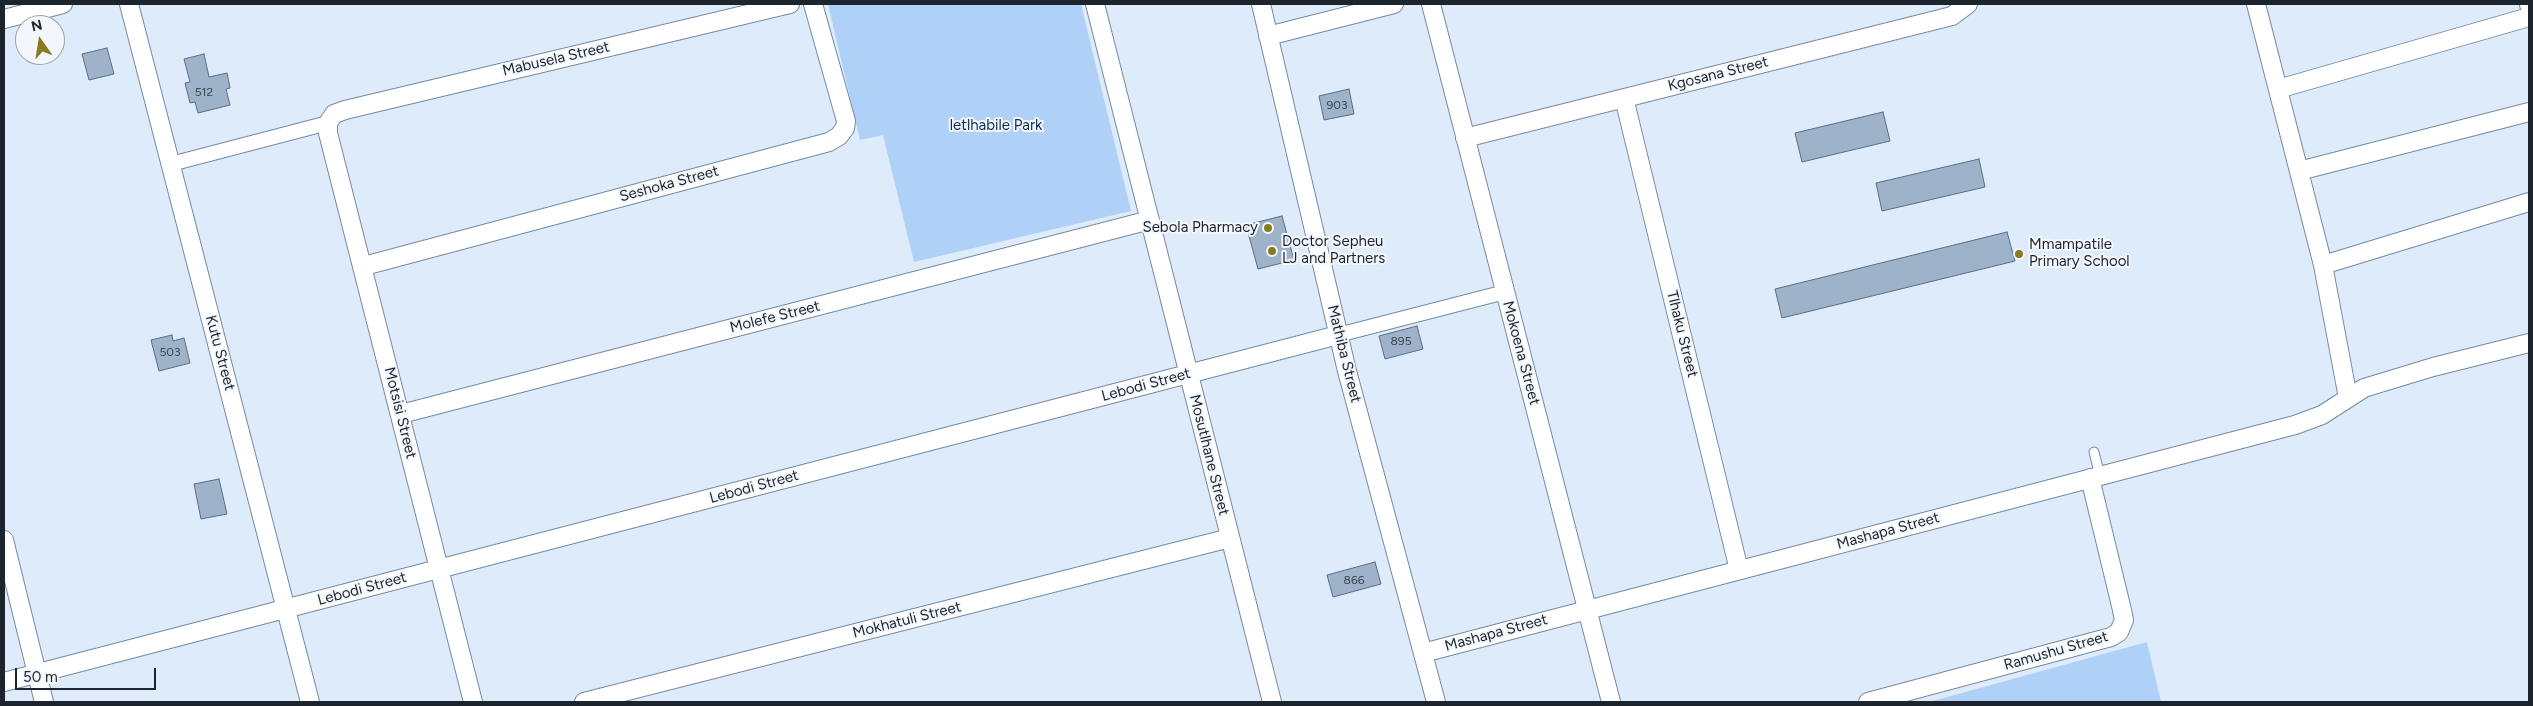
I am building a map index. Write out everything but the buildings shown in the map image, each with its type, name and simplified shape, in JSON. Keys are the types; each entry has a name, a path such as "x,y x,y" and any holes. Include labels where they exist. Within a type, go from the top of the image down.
{"street":[{"path":"4,19 62,4"},
{"name":"Kutu Street","path":"129,4 310,702"},
{"name":"Mabusela Street","path":"328,123 334,114 345,110 790,4"},
{"name":"Seshoka Street","path":"364,266 820,144 839,136 845,128 846,120 813,4"},
{"name":"Mosutlhane Street","path":"1095,4 1272,702"},
{"name":"Mathiba Street","path":"1261,4 1338,335 1436,702"},
{"path":"1268,36 1394,4"},
{"name":"Mokoena Street","path":"1430,4 1612,702"},
{"name":"Kgosana Street","path":"1465,138 1952,16 1968,4"},
{"path":"2256,4 2322,265 2348,398"},
{"path":"2278,90 2529,17"},
{"name":"Tlhaku Street","path":"1624,98 1739,570"},
{"path":"2299,171 2529,112"},
{"path":"171,164 328,123"},
{"name":"Motsisi Street","path":"328,123 328,133 364,266 473,702"},
{"path":"2322,265 2529,202"},
{"name":"Molefe Street","path":"401,414 1150,220"},
{"name":"Lebodi Street","path":"4,682 1505,292"},
{"name":"Mashapa Street","path":"1422,653 2295,425 2322,415 2364,388 2529,343"},
{"name":"Ramushu Street","path":"1868,702 2111,637 2120,632 2124,620 2095,477"},
{"name":"Mokhatuli Street","path":"584,702 1230,538"},
{"path":"4,540 44,702"}],"lane":[{"path":"2094,452 2095,477"}],"green space":[{"name":"letlhabile Park","path":"828,4 1081,4 1131,211 914,262 883,135 860,140"},
{"path":"2147,642 2161,702 1929,702"}],"place":[{"name":"Sebola Pharmacy","path":"1268,228"},
{"name":"Doctor Sepheu LJ and Partners","path":"1272,251"},
{"name":"Mmampatile Primary School","path":"2019,254"}]}
